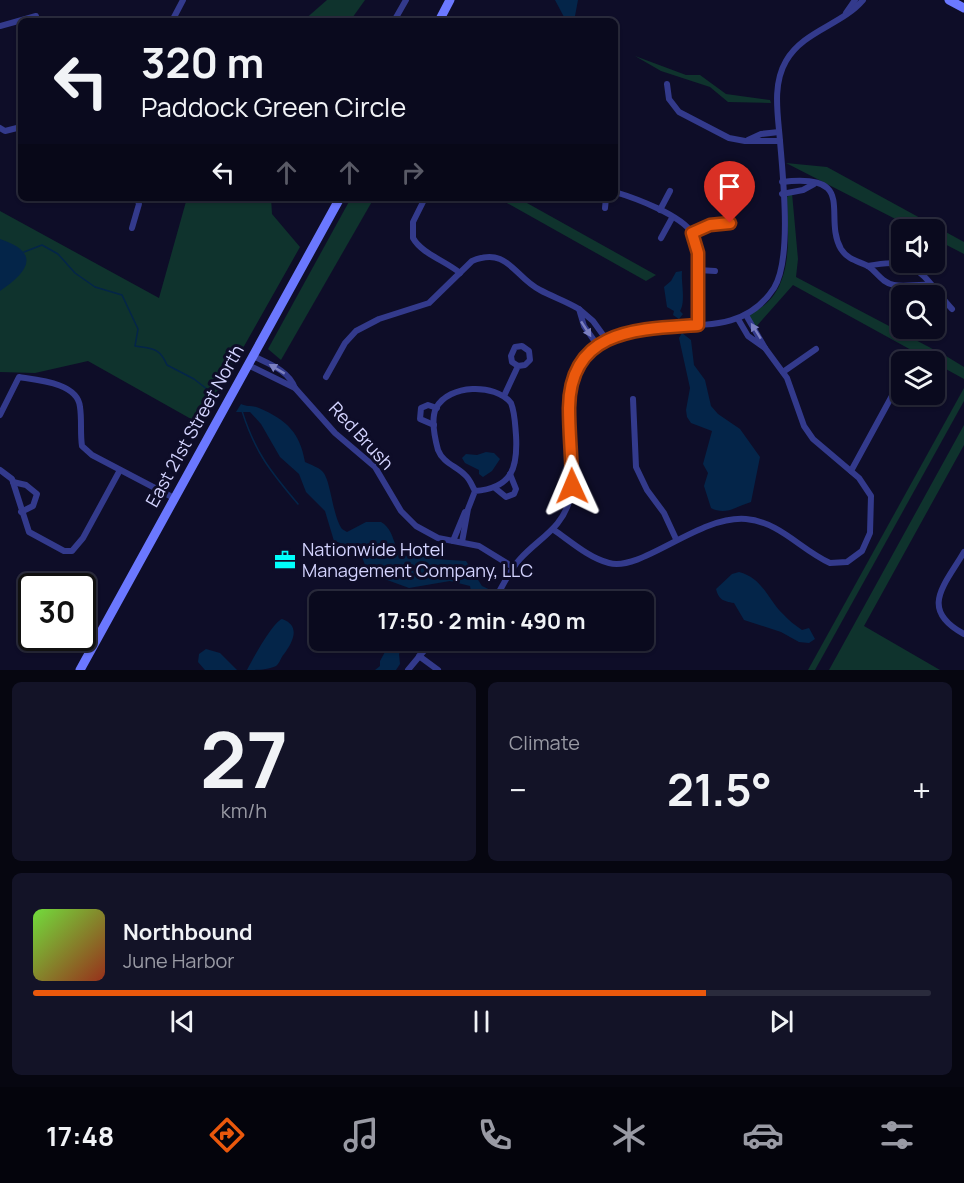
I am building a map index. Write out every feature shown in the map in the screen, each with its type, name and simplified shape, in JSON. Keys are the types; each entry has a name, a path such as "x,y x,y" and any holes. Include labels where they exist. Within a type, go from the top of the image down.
{"main road":[{"path":"440,18 450,0"},
{"path":"950,0 964,8"},
{"name":"East 21st Street North","path":"80,670 338,201"}],"street":[{"path":"174,18 183,0"},
{"path":"396,18 406,0"},
{"path":"844,16 855,0"},
{"path":"499,591 513,567 554,530 566,510 572,486 571,392 581,366 598,346 606,339 632,330 698,325 738,319 765,299 781,273 785,259 778,88 784,63 804,40 844,16 863,0"},
{"path":"26,18 36,15"},
{"path":"0,26 18,20"},
{"path":"667,84 669,99 679,112 729,138 745,141 780,141"},
{"path":"0,128 5,131 18,128"},
{"path":"745,141 761,134 779,132"},
{"path":"782,182 815,183 830,192 835,200 838,241 841,249 855,262 868,266 892,285"},
{"path":"782,194 803,190 815,183"},
{"path":"660,210 670,191"},
{"path":"618,193 660,210 692,233 698,253 698,325"},
{"path":"132,228 138,201"},
{"path":"424,201 413,222 412,238 422,249 442,259 460,273"},
{"path":"605,208 606,201"},
{"path":"661,238 672,218"},
{"path":"692,233 710,225 730,223"},
{"path":"326,377 345,343 356,331 379,319 429,303 472,261 496,257 505,261 540,290 562,298 579,309 606,339"},
{"path":"868,266 892,261 905,263 920,271 930,285"},
{"path":"698,270 715,271"},
{"path":"945,301 952,309"},
{"path":"579,309 584,326 598,346"},
{"path":"554,530 610,564 632,561 721,520 747,519 775,528 830,563 852,560 862,551 866,543 871,505 867,487 813,439 804,426 794,393 783,372 765,348 746,315"},
{"path":"738,319 748,336 765,348"},
{"path":"783,372 816,349"},
{"name":"Red Brush","path":"254,356 284,372 291,379 295,388 335,433 375,467 408,519 427,533 479,546 513,567"},
{"name":"Red Brush","path":"248,365 295,388"},
{"path":"504,396 518,366"},
{"path":"0,416 19,377 40,380 72,391 81,405 82,446 120,470 174,498"},
{"path":"489,389 511,402 515,424 516,460 510,474 495,488 476,491 467,477 439,453 434,424 437,408 445,399 463,391 489,389"},
{"path":"851,471 891,398"},
{"path":"633,399 636,467 647,490 664,513 676,539"},
{"path":"434,424 420,419 419,413 421,408 428,405 437,408"},
{"path":"0,470 13,482 29,532 64,552 74,549 83,538 120,470"},
{"path":"495,488 507,497 514,494 516,489 510,474"},
{"path":"13,482 26,484 37,494 33,506 21,512"},
{"path":"462,542 468,509 476,491"},
{"path":"453,541 460,519 468,509"},
{"path":"964,552 938,598 938,610 944,621 964,634"},
{"path":"408,670 423,651"},
{"path":"419,656 438,670"}],"green space":[{"path":"327,0 365,0 352,18 306,18"},
{"path":"635,56 686,75 700,75 726,94 770,100 771,103 728,102 710,87 661,71"},
{"path":"786,163 827,167 922,219 895,219"},
{"path":"792,193 798,259 796,277 891,327 891,339 793,285 755,328 746,315 762,307 774,295 786,265 787,197"},
{"path":"186,201 271,201 272,214 300,247 200,424 88,361 35,373 0,372 0,211 159,298"},
{"path":"349,201 372,201 281,360 268,349"},
{"path":"503,201 523,201 656,275 646,281"},
{"path":"945,232 964,242 964,254 945,244"},
{"path":"891,339 914,339 937,351 913,351"},
{"path":"945,355 964,367 964,379 945,369"},
{"path":"964,388 964,401 815,670 808,670"},
{"path":"964,425 964,445 864,626 940,670 829,670"}],"water":[{"path":"555,0 578,0 575,16 564,17"},
{"path":"0,239 22,250 26,263 18,277 0,291"},
{"path":"682,271 683,298 680,311 683,314 679,319 673,315 674,311 667,307 664,287 676,272"},
{"path":"682,333 691,340 694,365 705,380 711,406 718,414 740,429 760,457 751,502 731,510 722,511 711,508 704,486 708,473 703,464 712,431 691,423 687,417 690,388 679,338"},
{"path":"241,404 256,407 277,417 291,429 300,443 305,462 318,468 325,475 342,529 347,532 366,522 381,522 387,527 396,547 405,556 426,554 434,559 466,561 482,586 493,591 471,591 470,586 450,581 409,588 368,573 362,557 353,547 334,541 325,511 306,492 299,474 280,457 261,424 250,412 236,412"},
{"path":"486,452 494,453 500,459 492,471 483,477 479,474 479,470 465,463 462,458 466,454 477,455"},
{"path":"739,572 760,584 787,618 802,630 809,628 815,639 809,643 799,642 781,632 744,620 734,603 722,599 716,589 732,574"},
{"path":"282,619 292,626 294,635 279,663 262,670 247,670 268,634"},
{"path":"206,649 220,653 237,670 205,670 198,662 199,654"},
{"path":"386,651 401,651 400,664 396,670 375,670 380,666"}],"waterway":[{"path":"24,252 42,245 58,254 75,273 95,287 122,295 138,329 135,346 158,352 167,365 194,379 217,397"},
{"path":"242,411 252,438 264,460 298,504"}],"place":[{"name":"Nationwide Hotel Management Company, LLC","path":"285,560"}],"route":[{"path":"572,486 569,406 575,378 581,366 606,339 619,333 698,325 696,280 698,253 692,233 710,225 730,223"}]}
